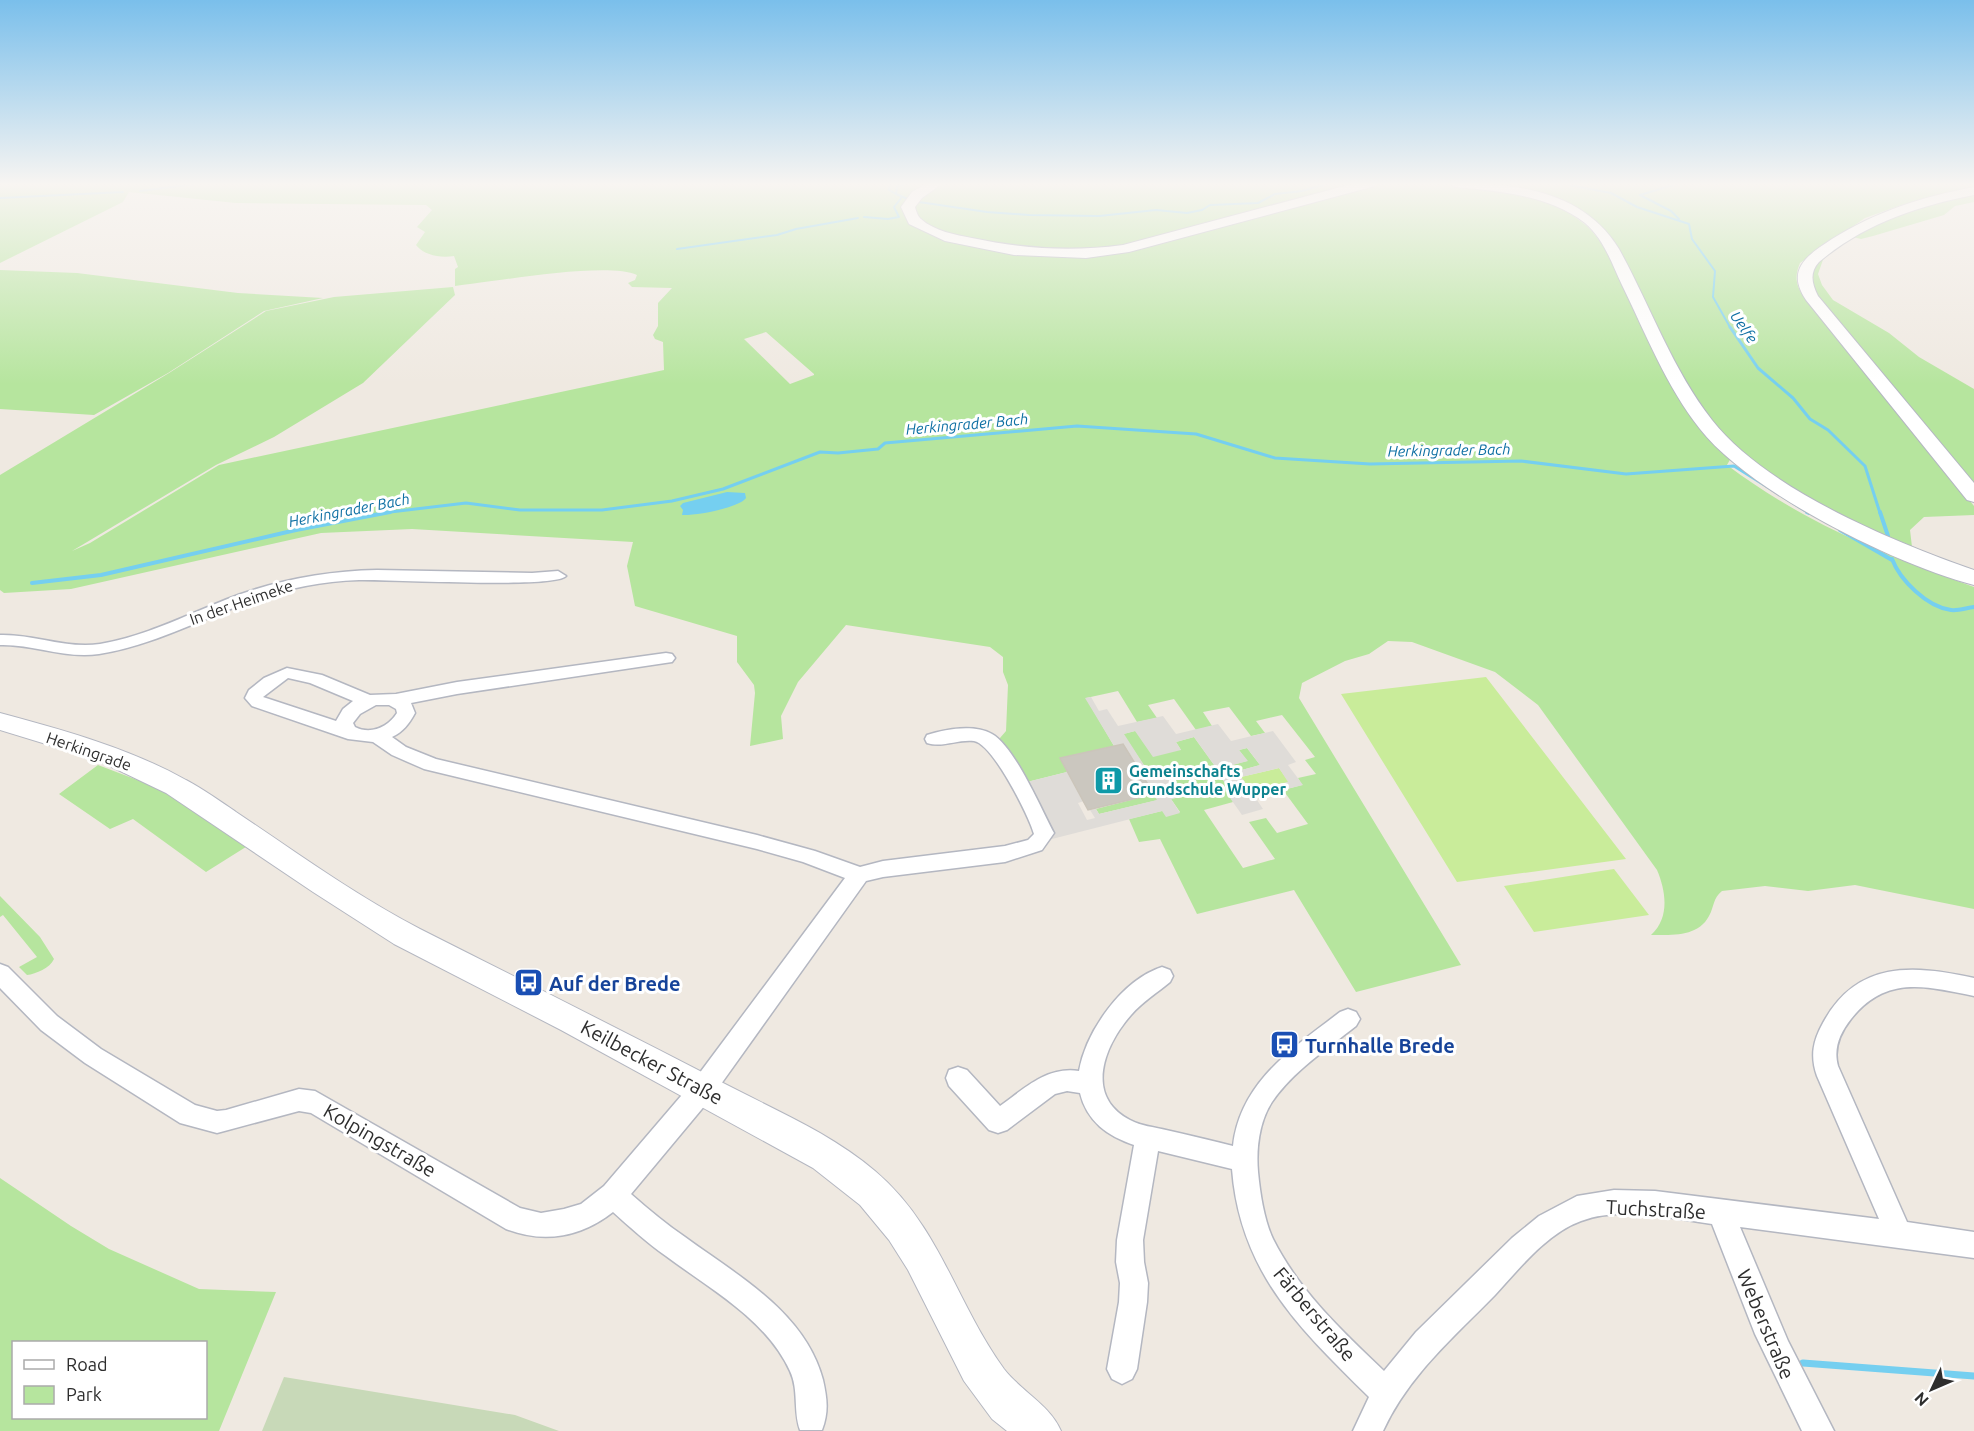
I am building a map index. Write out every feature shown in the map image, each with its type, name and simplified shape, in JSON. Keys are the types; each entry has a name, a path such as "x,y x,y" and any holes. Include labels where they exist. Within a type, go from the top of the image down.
{"main road":[{"path":"1021,250 1056,254 1119,250"},
{"path":"1613,250 1678,378 1704,423 1730,451 1771,481 1833,518 1890,546 1974,578"},
{"path":"1828,250 1814,259 1805,269 1803,278 1807,290 1974,496"},
{"name":"Herkingrade","path":"0,721 104,753 176,786"},
{"name":"Keilbecker Straße","path":"176,786 323,884 405,935 573,1020 826,1156 845,1169 876,1196 911,1240 990,1384 1007,1404 1040,1431"}],"street":[{"name":"In der Heimeke","path":"0,640 18,640 73,651 97,649 148,636 270,590 328,576 370,574 532,578 558,576"},
{"path":"347,731 344,726 346,717 355,708 369,702 384,699 396,700 457,688 666,658"},
{"path":"369,702 343,689 295,672 279,676 255,694 254,698 258,702 357,736 377,736 396,726 404,718 406,709 396,700"},
{"path":"377,736 399,751 430,764 757,842 808,856 859,875 883,869 1005,854 1030,847 1042,838 1044,833 1006,762 992,742 976,736 934,739"},
{"path":"702,1090 859,875"},
{"name":"Kolpingstraße","path":"0,973 32,1007 67,1037 152,1094 189,1115 217,1122 298,1100 315,1102 484,1203 527,1224 542,1226 589,1214 613,1195 702,1090"},
{"path":"1162,976 1133,999 1113,1020 1096,1052 1090,1084 1097,1105 1111,1121 1126,1131 1244,1160"},
{"path":"1899,1234 1852,1130 1824,1059 1826,1040 1841,1014 1852,1002 1874,984 1887,979 1904,976 1974,987"},
{"name":"Färberstraße","path":"1348,1019 1274,1081 1254,1115 1244,1160 1253,1216 1261,1243 1275,1269 1324,1329 1385,1392"},
{"path":"958,1078 998,1122 1048,1085 1067,1080 1090,1084"},
{"path":"1122,1369 1133,1302 1134,1283 1130,1262 1130,1240 1148,1137"},
{"path":"613,1195 654,1231 756,1306 783,1333 804,1366 812,1395 812,1419"},
{"name":"Tuchstraße","path":"1368,1431 1385,1392 1437,1330 1530,1242 1567,1214 1590,1206 1615,1203 1721,1213 1974,1245"},
{"name":"Weberstraße","path":"1721,1213 1780,1359 1819,1431"}],"green space":[{"path":"0,250 27,250 0,263"},
{"path":"421,250 1605,250 1642,315 1732,456 1727,465 1786,504 1846,536 1974,587 1974,909 1855,885 1808,891 1765,886 1722,891 1709,916 1698,928 1676,935 1651,935 1661,921 1664,912 1663,887 1657,870 1538,705 1495,672 1412,642 1388,641 1369,654 1345,661 1302,683 1299,698 1461,965 1356,992 1294,890 1197,914 1160,839 1139,842 1129,819 1162,811 1180,812 1171,799 1180,797 1153,779 1123,734 1135,731 1181,750 1176,742 1194,737 1217,769 1247,761 1239,750 1247,748 1260,765 1220,776 1233,794 1229,795 1233,802 1204,810 1243,868 1275,859 1249,822 1266,818 1277,833 1308,824 1283,790 1302,785 1298,778 1316,774 1305,760 1315,757 1282,715 1256,721 1265,733 1251,736 1229,707 1203,712 1212,726 1196,730 1174,699 1148,705 1157,718 1137,722 1118,691 1086,698 1114,746 1061,758 1067,772 1027,782 997,749 1000,738 1006,731 1008,685 1003,672 1003,657 990,647 846,625 798,682 781,716 783,739 750,746 755,693 754,685 737,662 737,636 635,606 627,566 633,542 412,529 321,533 71,589 4,593 0,590 0,475 169,373 266,311 334,297 453,287 455,295 363,383 274,437 216,465 72,551 90,543 219,465 664,370 663,342 655,339 653,335 658,326 658,303 672,288 632,287 628,283 635,280 637,275 622,271 601,270 455,286 455,269 458,267 454,256 444,257","holes":["766,332 814,375 790,384 744,339"]},
{"path":"1608,250 1819,250 1800,263 1797,273 1798,286 1805,299 1974,506 1974,515 1924,517 1910,530 1912,547 1833,518 1721,442"},
{"path":"1825,254 1818,274 1822,285 1833,300 1889,333 1919,357 1974,389 1974,486 1817,299 1812,285 1812,275 1815,265"},
{"path":"0,270 77,273 238,293 323,298 264,311 168,373 94,415 0,409"},
{"path":"1486,677 1626,859 1457,882 1341,694"},
{"path":"98,765 161,789 249,845 206,872 133,819 110,829 59,794"},
{"path":"1279,768 1289,782 1251,791 1241,777"},
{"path":"1154,794 1158,800 1099,814 1096,809"},
{"path":"1614,869 1649,915 1534,932 1504,886"},
{"path":"0,896 40,937 54,959 42,970 27,975 19,967 37,957 3,915 0,917"},
{"path":"0,1178 109,1249 199,1289 276,1292 219,1431 0,1431"},
{"path":"284,1377 515,1415 559,1431 262,1431"}],"shaded area":[{"path":"1091,697 1099,711 1107,709 1118,726 1163,716 1176,734 1218,724 1231,741 1273,731 1296,762 1288,765 1303,785 1255,797 1263,809 1242,815 1228,795 1233,794 1220,776 1260,765 1247,748 1239,750 1248,761 1217,769 1194,737 1176,742 1181,750 1153,757 1135,731 1124,734 1153,779 1167,776 1180,797 1171,799 1180,813 1166,817 1162,811 1048,840 1027,782 1067,772 1084,801 1078,803 1087,820 1095,818 1090,810 1096,809 1099,814 1157,800 1123,744 1114,746 1085,698","holes":["1279,768 1288,782 1251,791 1241,777"]}],"water":[{"path":"727,492 745,493 746,498 726,508 682,515 683,510 680,506 683,503"}],"building":[{"name":"Gemeinschafts Grundschule Wupper","path":"1123,744 1154,794 1088,810 1060,758"}],"waterway":[{"name":"Uelfe","path":"1700,250 1715,271 1713,297 1731,329"},
{"name":"Uelfe","path":"1730,327 1758,368 1793,398 1810,419 1828,430 1865,466 1880,513"},
{"name":"Herkingrader Bach","path":"389,512 466,503 520,510 602,510 672,501 723,489 820,452 838,453 878,449 885,443 1077,426 1196,434 1275,458 1370,464 1521,461 1626,474 1734,466 1809,513 1807,512"},
{"name":"Herkingrader Bach","path":"32,583 101,575 296,530 389,512"},
{"name":"Herkingrader Bach","path":"382,513 389,512"},
{"name":"Uelfe","path":"1880,512 1888,536"},
{"name":"Herkingrader Bach","path":"1840,530 1892,560"},
{"name":"Uelfe","path":"1892,559 1908,584 1933,604 1951,610 1974,607"},
{"path":"1803,1363 1974,1376"}],"place":[{"name":"Gemeinschafts Grundschule Wupper","path":"1108,780"},
{"name":"Auf der Brede","path":"528,983"},
{"name":"Turnhalle Brede","path":"1284,1045"}]}
